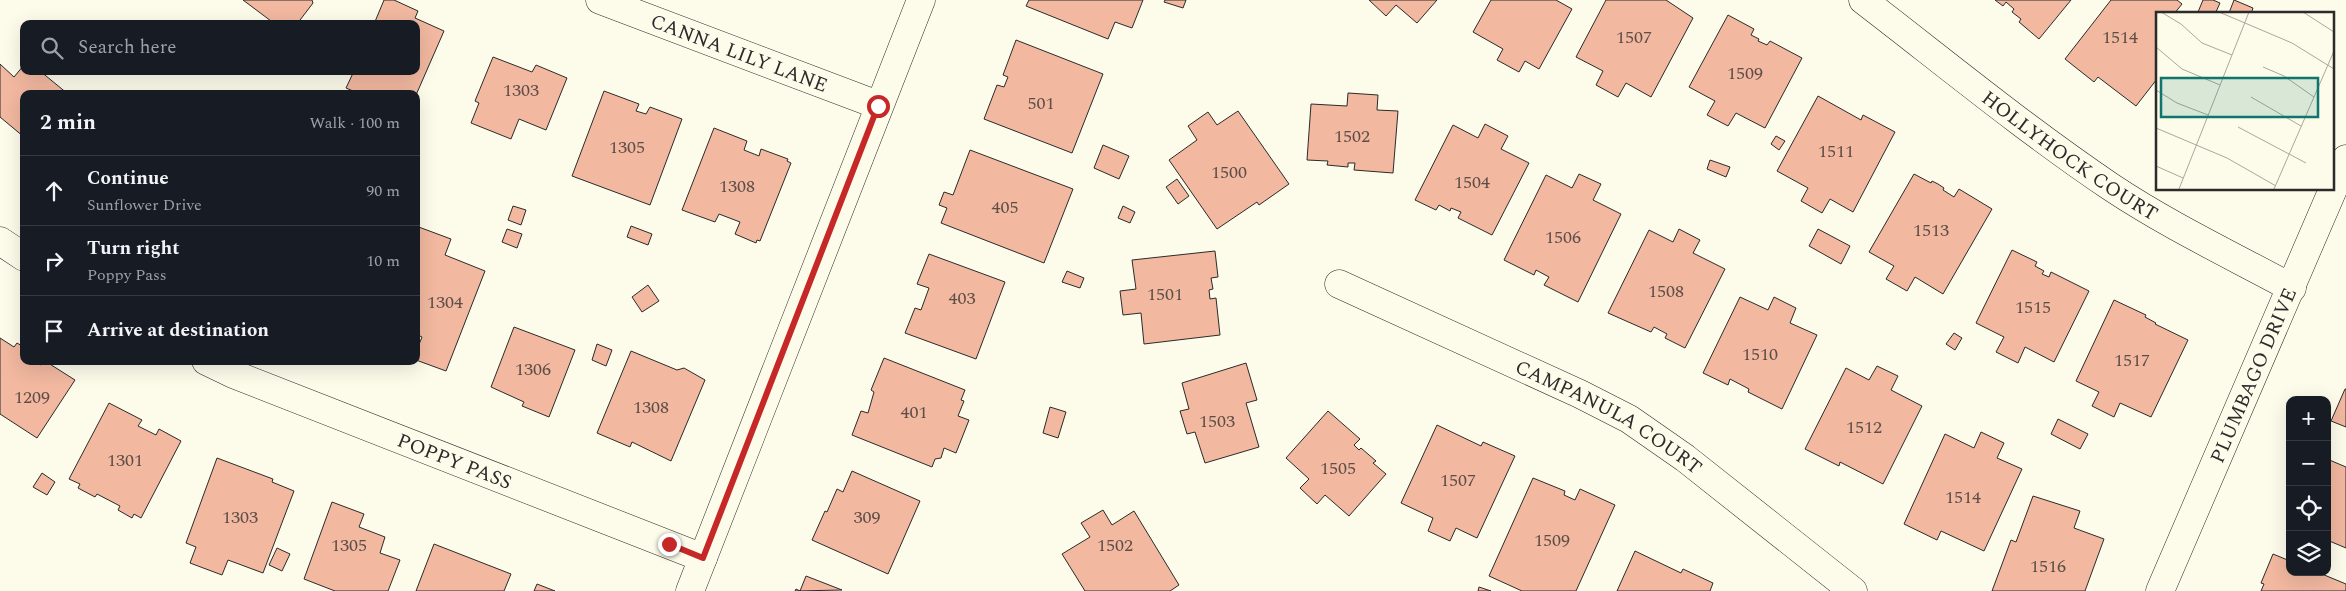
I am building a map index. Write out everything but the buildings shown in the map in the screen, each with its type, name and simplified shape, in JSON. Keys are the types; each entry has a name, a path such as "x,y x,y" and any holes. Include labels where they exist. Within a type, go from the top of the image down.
{"street":[{"name":"CANNA LILY LANE","path":"600,0 878,106"},
{"path":"690,591 878,106 922,0"},
{"name":"HOLLYHOCK COURT","path":"1863,0 2110,186 2160,218 2292,288"},
{"name":"PLUMBAGO DRIVE","path":"2334,188 2346,159"},
{"name":"PLUMBAGO DRIVE","path":"2160,591 2333,190"},
{"path":"0,241 20,254"},
{"name":"CAMPANULA COURT","path":"1339,284 1580,394 1629,419 1685,458 1853,591"},
{"name":"POPPY PASS","path":"214,365 232,374 703,558"}],"route":[{"path":"669,544 703,558 878,106"}]}
